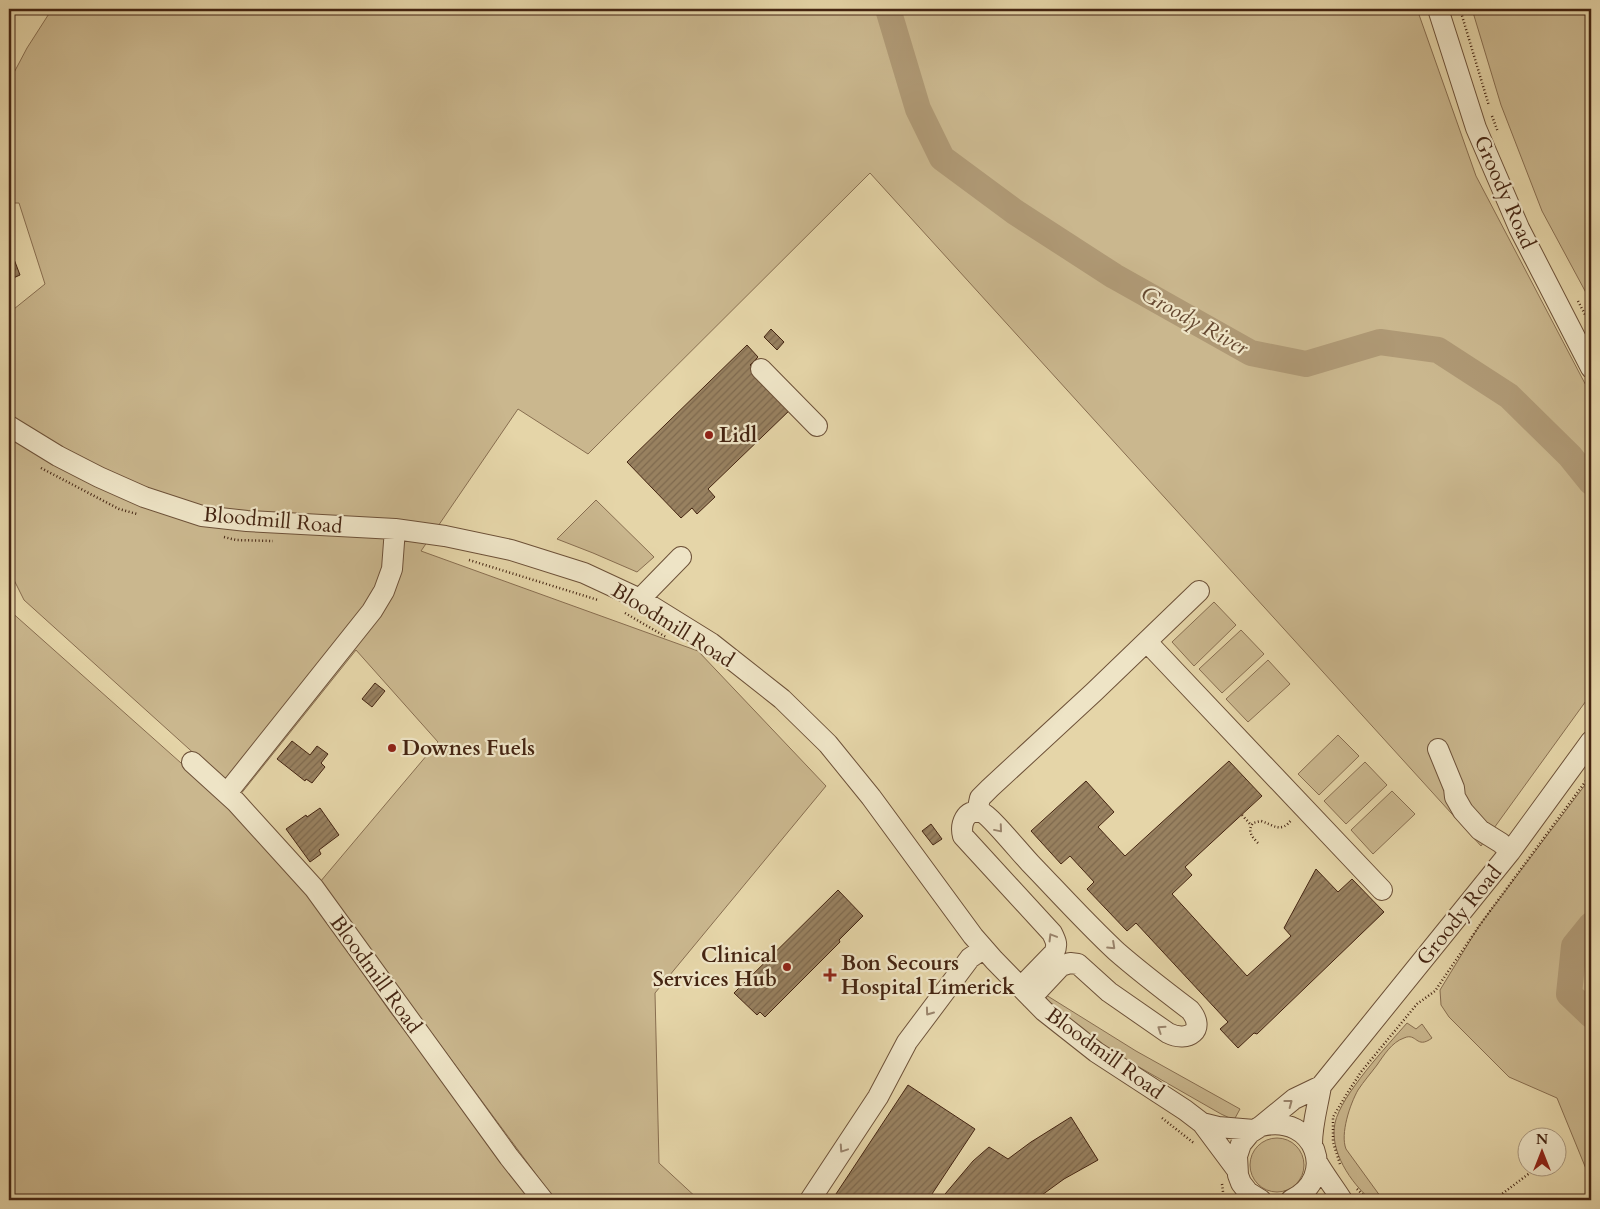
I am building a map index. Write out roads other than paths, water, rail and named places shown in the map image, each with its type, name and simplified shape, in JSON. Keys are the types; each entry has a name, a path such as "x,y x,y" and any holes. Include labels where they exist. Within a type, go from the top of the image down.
{"street":[{"name":"Groody Road","path":"1438,9 1476,128 1519,228 1591,368"},
{"path":"761,369 817,426"},
{"name":"Bloodmill Road","path":"9,426 58,456 99,477 144,497 202,516 247,521 395,530 445,536 511,550 584,573 640,599 711,643 782,699 828,744 871,797 983,949 1044,1011 1096,1052 1202,1123"},
{"path":"227,793 372,611 384,590 392,569 395,530"},
{"path":"640,599 681,557"},
{"path":"977,812 980,798 990,788 1199,591"},
{"path":"1147,642 1382,890"},
{"name":"Groody Road","path":"1321,1086 1510,852 1591,741"},
{"path":"1438,749 1462,811 1480,830 1510,852"},
{"name":"Bloodmill Road","path":"192,762 236,802 314,888 509,1158 543,1200"},
{"path":"981,812 990,818 1030,863 1117,951 1190,1010 1196,1017 1196,1030 1190,1036 1176,1037 1168,1034 1109,992 1078,964 1070,963 1061,966 1026,992 1054,953 1057,948 1056,942 1052,934 963,836 961,830 964,818 972,813 981,812"},
{"path":"810,1200 878,1097 907,1042 970,958 983,949"},
{"path":"1236,1170 1236,1156 1241,1144 1250,1133 1294,1099 1321,1086"},
{"path":"1292,1200 1300,1196 1309,1187 1315,1175 1312,1129 1318,1108 1321,1086"},
{"path":"1202,1123 1234,1129 1258,1128 1274,1123 1287,1124 1299,1130 1308,1138 1328,1182 1342,1200"},
{"path":"1202,1123 1236,1170 1241,1183 1251,1197"},
{"path":"1292,1200 1320,1200"}],"waterway":[{"name":"Groody River","path":"888,9 918,109 942,158 1015,212 1114,276 1251,353 1306,364 1380,342 1438,350 1509,396 1570,456 1591,482"},
{"name":"Groody River","path":"1591,925 1574,946 1569,994 1591,1015"}],"place":[{"name":"Lidl","path":"709,435"},
{"name":"Downes Fuels","path":"392,748"},
{"name":"Clinical Services Hub","path":"787,967"},
{"name":"Bon Secours Hospital Limerick","path":"830,975"}]}
